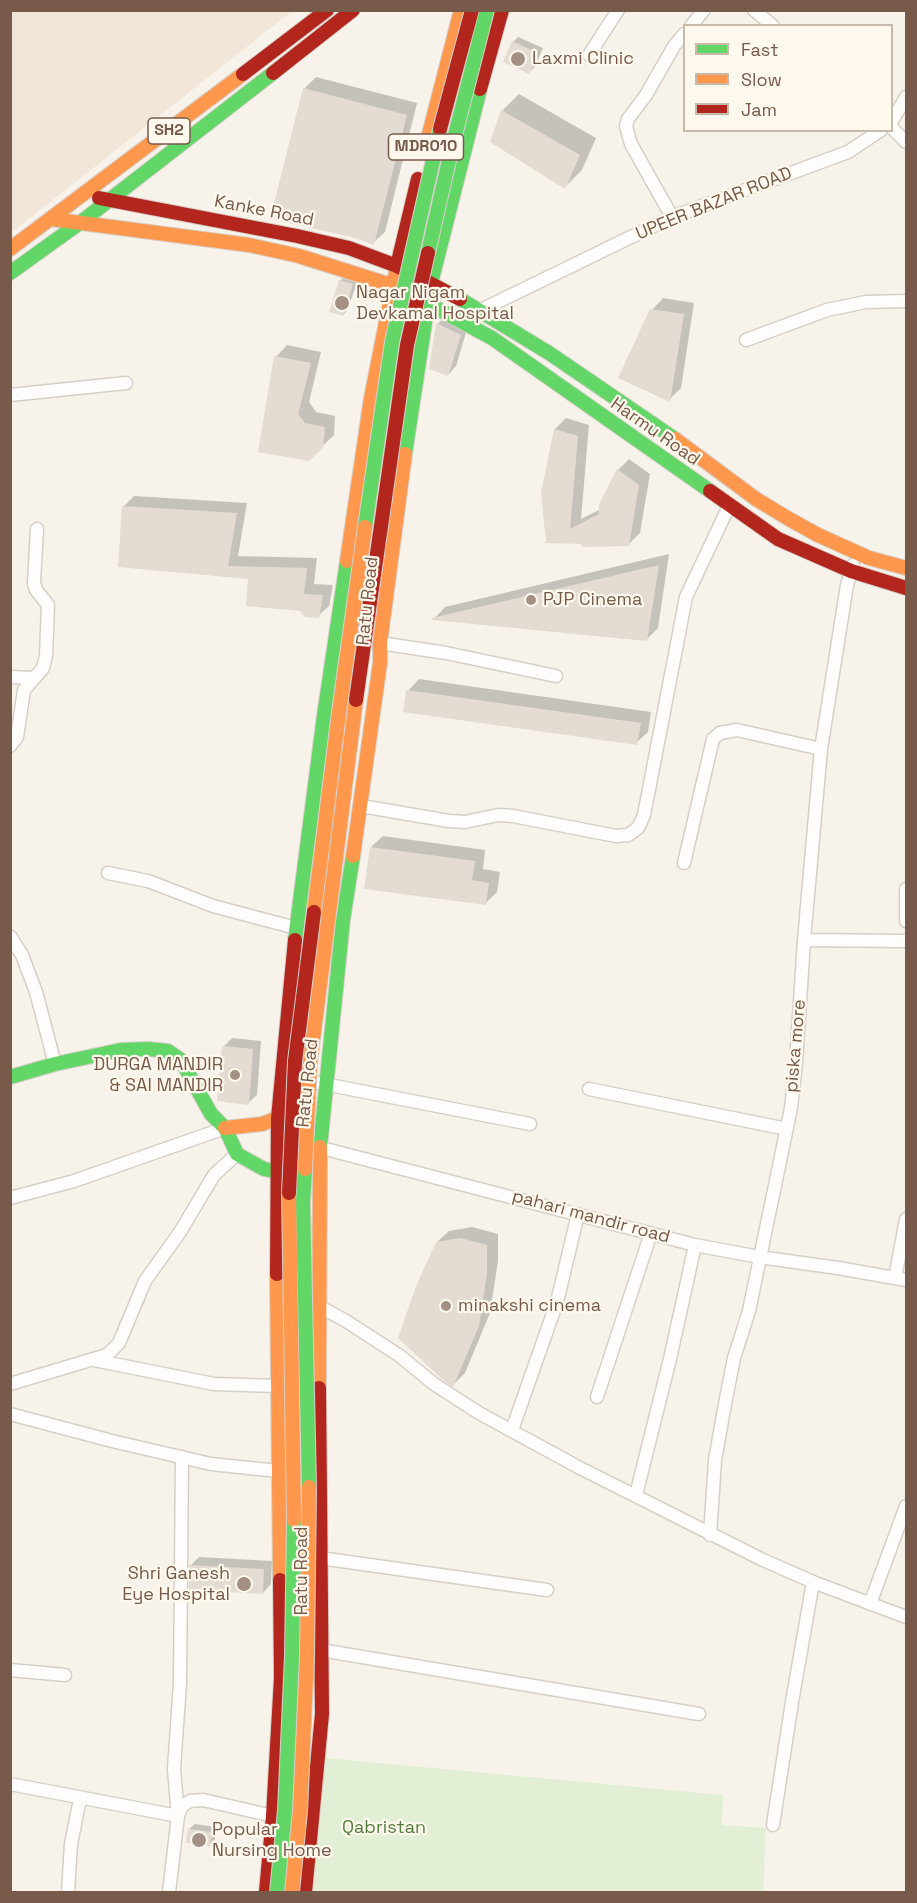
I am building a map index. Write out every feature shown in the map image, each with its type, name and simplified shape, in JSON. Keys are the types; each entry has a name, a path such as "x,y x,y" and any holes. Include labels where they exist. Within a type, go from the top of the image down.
{"main road":[{"name":"SH2","path":"10,249 327,10"},
{"name":"SH2","path":"10,273 110,200 353,10"},
{"name":"MDR010","path":"393,285 461,10"},
{"path":"277,1893 285,1810 292,1656 294,1490 288,1203 295,1061 340,705 392,342 433,154 472,10"},
{"path":"292,1893 300,1811 307,1657 309,1490 303,1203 310,1063 355,707 407,345 452,147 487,10"},
{"name":"MDR010","path":"431,283 502,10"},
{"name":"Kanke Road","path":"83,195 348,248 397,266 431,283"},
{"name":"Kanke Road","path":"51,219 249,245 299,256 393,285"},
{"name":"Ratu Road","path":"305,1893 322,1714 318,1305 320,1146 343,920 380,663 380,643 400,486 431,283"},
{"name":"Harmu Road","path":"431,283 482,310 549,353 756,499 818,535 856,552 906,568"},
{"name":"Ratu Road","path":"266,1893 281,1678 277,1287 278,1118 296,927 324,716 371,398 393,285"},
{"name":"Harmu Road","path":"393,285 492,338 778,539 850,572 906,588"},
{"path":"10,1077 54,1064 121,1050 168,1051 180,1060 211,1114 225,1128 237,1154 264,1169 278,1172"},
{"path":"225,1128 262,1125 278,1118"}],"street":[{"path":"589,55 618,10"},
{"path":"694,24 704,10"},
{"path":"754,10 771,24"},
{"path":"672,217 631,144 626,126 628,119 646,95 674,46 683,35"},
{"path":"893,118 906,97"},
{"path":"893,130 906,142"},
{"name":"UPEER BAZAR ROAD","path":"482,310 672,217 848,152 878,132"},
{"path":"746,340 827,310 866,302 906,301"},
{"path":"10,395 126,383"},
{"path":"361,806 449,822 465,822 498,815 513,816 616,836 628,835 638,828 644,815 686,597 729,506"},
{"path":"10,746 17,737 24,690 43,668 46,656 48,605 36,590 34,583 37,529"},
{"name":"piska more","path":"710,1535 715,1460 734,1358 749,1311 787,1130 796,1063 821,749 847,585 856,552"},
{"path":"380,643 446,653 556,676"},
{"path":"10,676 34,678"},
{"path":"684,863 708,754 713,739 720,733 737,730 821,749"},
{"path":"108,873 148,881 213,906 296,927"},
{"path":"906,889 906,921"},
{"path":"10,936 22,955 36,992 54,1064"},
{"path":"804,940 906,941"},
{"path":"282,1081 326,1083 530,1124"},
{"path":"589,1089 787,1130"},
{"path":"10,1198 74,1181 225,1128"},
{"name":"pahari mandir road","path":"278,1142 320,1146 695,1245 901,1279"},
{"path":"10,1384 107,1355 119,1343 145,1281 180,1232 214,1175 237,1154"},
{"path":"512,1430 557,1302 578,1214"},
{"path":"901,1279 906,1219"},
{"path":"597,1397 651,1233"},
{"path":"636,1495 670,1359 695,1245"},
{"path":"277,1287 318,1305 346,1321 400,1356 434,1384 478,1413 580,1468 710,1535 813,1582 906,1617"},
{"path":"93,1360 214,1384 247,1387 278,1386"},
{"path":"10,1414 106,1440 211,1464 278,1471"},
{"path":"169,1893 178,1816 174,1769 180,1683 182,1457"},
{"path":"870,1604 906,1506"},
{"path":"320,1558 547,1590"},
{"path":"773,1825 813,1582"},
{"path":"321,1650 699,1714"},
{"path":"10,1670 65,1675"},
{"path":"10,1784 178,1816"},
{"path":"68,1893 71,1844 80,1798"},
{"path":"178,1816 182,1806 190,1801 203,1800 273,1816"}],"shaded area":[{"path":"11,10 292,10 292,11 11,233"}],"green space":[{"name":"Qabristan","path":"325,1758 723,1795 722,1825 766,1828 763,1892 313,1892"}],"building":[{"path":"512,41 538,53 529,74 503,62"},
{"path":"303,88 407,115 374,245 352,237 270,219"},
{"path":"501,110 580,155 565,189 490,142"},
{"path":"339,280 353,284 343,316 329,312"},
{"path":"650,309 684,314 670,402 618,378"},
{"path":"436,323 461,335 448,376 429,369"},
{"path":"274,356 311,363 298,414 305,423 325,427 323,448 309,461 258,452"},
{"path":"554,429 578,436 570,529 599,514 599,504 617,469 639,485 629,546 582,547 582,544 544,543 546,542 541,493"},
{"path":"122,506 237,513 228,566 307,568 304,594 323,595 319,618 305,617 300,611 246,606 248,579 118,567"},
{"path":"659,565 647,641 432,620 432,618"},
{"path":"406,690 641,723 637,745 403,712"},
{"path":"370,847 475,861 472,880 489,883 486,905 364,889"},
{"name":"DURGA MANDIR & SAI MANDIR","path":"222,1046 253,1049 249,1105 217,1101"},
{"name":"minakshi cinema","path":"460,1238 487,1245 487,1274 479,1326 453,1387 398,1338 416,1286 436,1242"},
{"path":"189,1565 264,1569 263,1594 189,1590"},
{"path":"188,1829 212,1832 210,1846 186,1843"}],"traffic: fast":[{"path":"428,253 487,10"},
{"path":"10,273 81,222 273,73"},
{"path":"405,454 431,283 480,89"},
{"path":"365,527 392,342 440,129"},
{"path":"397,287 492,338 710,491"},
{"path":"460,299 549,353 675,439"},
{"path":"295,940 347,561"},
{"path":"320,1147 343,920 353,856"},
{"path":"10,1077 55,1064 121,1050 168,1051 181,1060 211,1114 225,1128 237,1154 264,1169 278,1172"},
{"path":"305,1169 303,1203 309,1487"},
{"path":"277,1892 285,1810 292,1656 294,1520"}],"traffic: slow":[{"path":"427,142 461,10"},
{"path":"10,249 243,74"},
{"path":"51,219 249,245 299,256 397,287"},
{"path":"347,561 371,398 398,262"},
{"path":"675,439 756,499 789,519 869,558 906,568"},
{"path":"353,856 380,663 380,643 405,454"},
{"path":"314,912 365,527"},
{"path":"305,1169 310,1063 356,700"},
{"path":"225,1128 262,1124 278,1118"},
{"path":"319,1388 320,1147"},
{"path":"289,1193 294,1520"},
{"path":"277,1274 280,1580"},
{"path":"292,1892 300,1811 307,1657 309,1487"}],"traffic: jam":[{"path":"243,74 327,10"},
{"path":"273,73 353,10"},
{"path":"440,129 472,10"},
{"path":"480,89 502,10"},
{"path":"398,262 418,179"},
{"path":"99,198 349,248 397,266 460,299"},
{"path":"356,700 407,345 428,253"},
{"path":"710,491 778,539 851,571 906,588"},
{"path":"289,1193 295,1061 314,912"},
{"path":"277,1274 278,1118 295,940"},
{"path":"305,1892 322,1714 319,1388"},
{"path":"266,1892 281,1678 280,1580"}],"place":[{"name":"Laxmi Clinic","path":"518,59"},
{"name":"Nagar Nigam Devkamal Hospital","path":"342,303"},
{"name":"PJP Cinema","path":"531,600"},
{"name":"DURGA MANDIR & SAI MANDIR","path":"235,1075"},
{"name":"minakshi cinema","path":"446,1306"},
{"name":"Shri Ganesh Eye Hospital","path":"244,1584"},
{"name":"Popular Nursing Home","path":"199,1840"}]}
